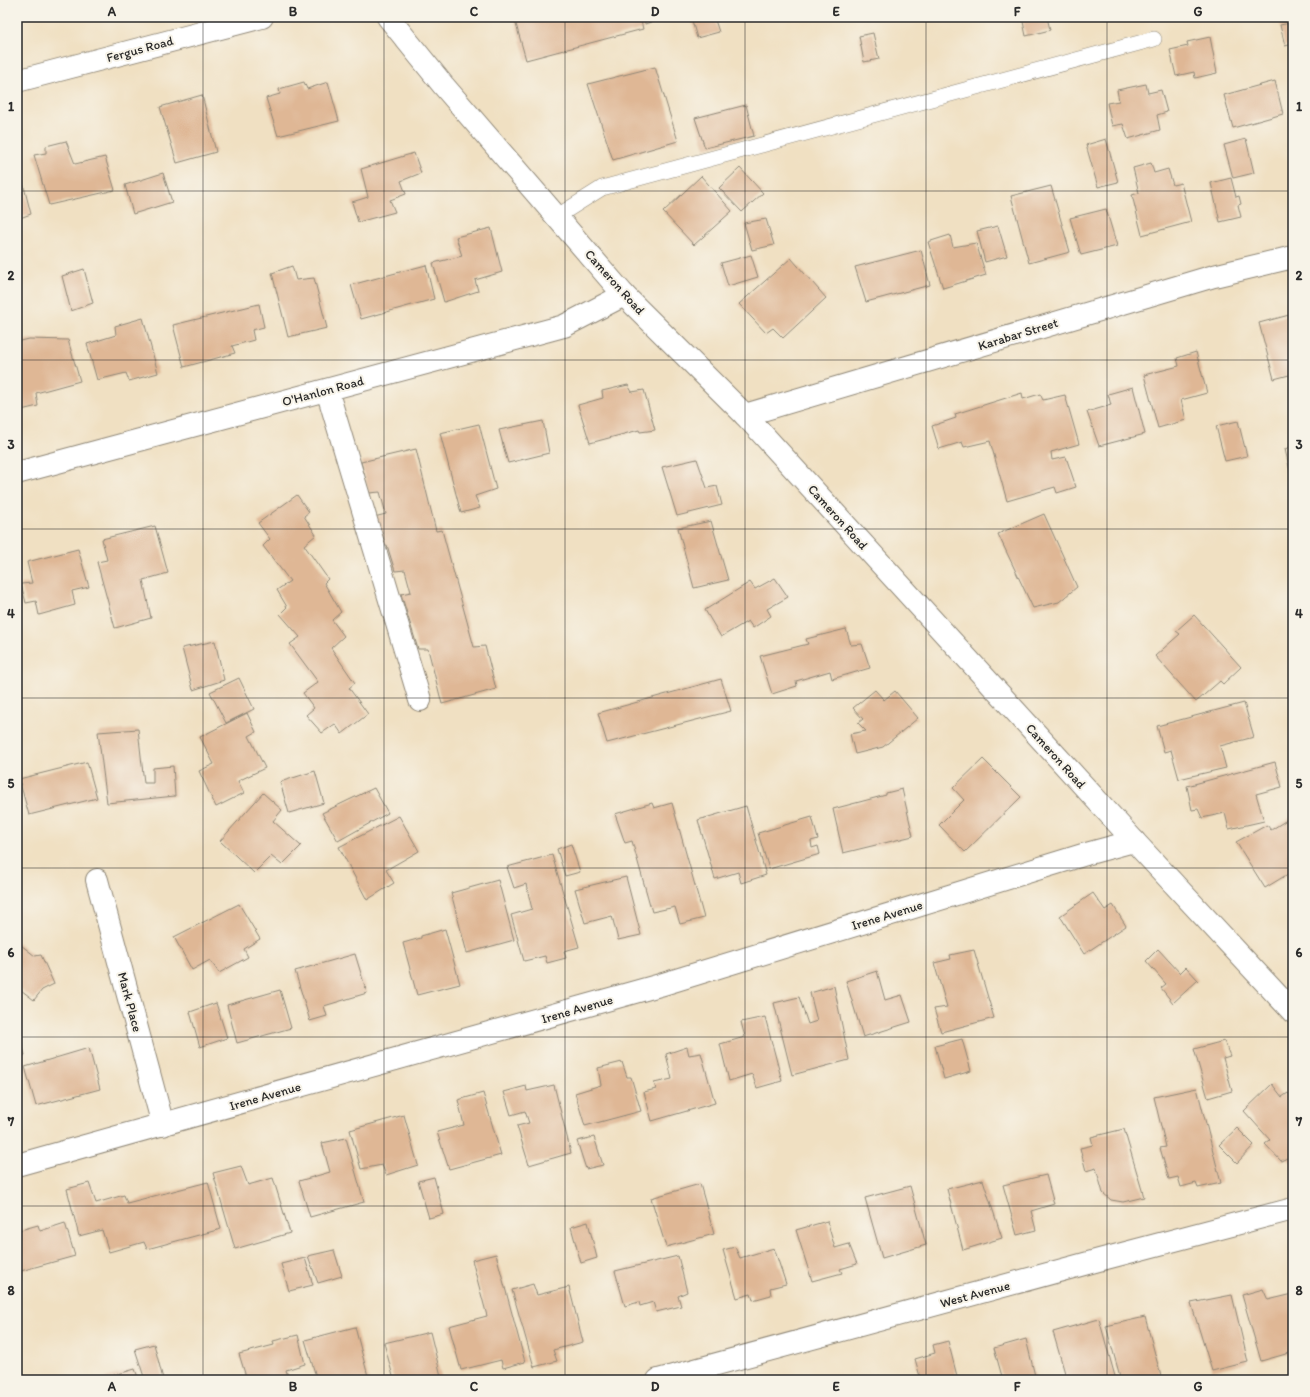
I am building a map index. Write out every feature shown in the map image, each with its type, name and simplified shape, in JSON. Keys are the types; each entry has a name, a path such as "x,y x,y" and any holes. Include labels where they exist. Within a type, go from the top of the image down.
{"street":[{"name":"Fergus Road","path":"17,81 262,17"},
{"name":"Cameron Road","path":"388,17 556,217 624,295 745,416 1134,841 1293,1012"},
{"name":"Karabar Street","path":"745,416 1214,276 1293,257"},
{"name":"O'Hanlon Road","path":"17,473 564,326 624,295"},
{"path":"327,390 420,700"},
{"name":"Irene Avenue","path":"17,1165 660,985 1078,856 1134,841"},
{"name":"Mark Place","path":"97,880 163,1125"},
{"name":"West Avenue","path":"658,1380 1293,1209"}],"lane":[{"path":"556,217 602,188 1154,39"}],"building":[{"path":"514,17 640,17 643,29 526,60"},
{"path":"644,17 666,17 645,24"},
{"path":"691,17 724,17 715,20 719,32 697,38"},
{"path":"1022,17 1047,17 1050,30 1026,36"},
{"path":"1289,17 1293,17 1293,44 1285,46 1280,25 1290,23"},
{"path":"873,33 879,59 864,62 859,36"},
{"path":"1210,37 1217,73 1195,78 1194,72 1176,76 1170,50 1188,46 1187,42"},
{"path":"655,67 678,141 613,160 588,84"},
{"path":"1275,81 1283,114 1233,128 1224,95"},
{"path":"304,82 307,89 328,82 339,121 278,136 266,98 280,94 279,89"},
{"path":"1146,84 1148,93 1161,90 1167,112 1157,115 1160,130 1128,139 1123,124 1112,126 1107,103 1119,101 1117,90"},
{"path":"202,95 216,152 177,163 160,107"},
{"path":"746,105 754,136 705,148 695,118"},
{"path":"1106,139 1118,182 1098,187 1086,145"},
{"path":"1246,139 1254,173 1233,178 1224,145"},
{"path":"66,141 75,164 105,157 115,190 49,205 34,155 46,153 46,146"},
{"path":"414,153 421,173 401,181 406,194 390,200 395,212 358,222 352,202 368,197 361,169"},
{"path":"17,160 31,214 17,219"},
{"path":"1151,163 1154,173 1168,169 1173,185 1181,183 1191,222 1142,235 1132,195 1139,193 1133,168"},
{"path":"740,168 763,193 742,212 719,188"},
{"path":"163,173 172,202 133,214 125,185"},
{"path":"701,176 732,211 694,245 663,212"},
{"path":"1231,178 1236,197 1239,196 1241,204 1238,205 1241,217 1220,222 1211,183"},
{"path":"1051,186 1070,252 1029,263 1011,196"},
{"path":"1106,209 1117,246 1081,255 1070,218"},
{"path":"766,219 774,245 752,250 744,223"},
{"path":"998,226 1007,256 985,262 977,231"},
{"path":"491,228 502,272 475,280 478,291 444,302 433,263 462,256 456,237"},
{"path":"950,235 953,247 976,243 986,275 943,288 928,242"},
{"path":"921,250 930,285 866,302 855,267"},
{"path":"751,255 758,277 728,286 721,263"},
{"path":"791,258 826,298 783,338 773,328 766,333 739,304"},
{"path":"426,265 434,299 361,319 351,285"},
{"path":"292,266 296,280 314,278 327,328 288,337 272,273"},
{"path":"84,269 93,303 71,311 62,276"},
{"path":"259,304 264,327 252,330 254,340 232,346 235,353 184,367 173,325"},
{"path":"1293,314 1293,374 1274,379 1259,323"},
{"path":"143,318 158,373 129,381 126,373 97,380 87,344 116,335 115,326"},
{"path":"29,339 68,340 80,381 36,393 38,406 17,411 17,342"},
{"path":"1196,352 1207,393 1181,400 1186,420 1158,428 1144,375 1179,366 1177,358"},
{"path":"628,385 632,392 644,390 655,430 640,432 639,430 590,443 578,405 603,398 602,391"},
{"path":"1133,387 1145,434 1099,446 1087,412 1111,405 1108,394"},
{"path":"1022,393 1023,399 1040,394 1043,400 1065,395 1079,444 1051,452 1052,460 1066,457 1076,487 1057,493 1055,487 1007,501 990,441 964,447 962,442 939,449 932,426 956,418 955,414"},
{"path":"543,421 549,453 508,463 499,430"},
{"path":"1238,421 1247,456 1225,461 1216,426"},
{"path":"479,424 496,489 475,496 480,508 461,513 440,433"},
{"path":"1293,446 1293,479 1292,480 1285,449"},
{"path":"416,449 436,531 442,530 474,647 485,646 496,689 442,704 428,649 418,649 401,594 411,592 405,570 395,571 387,545 382,546 374,517 386,514 380,492 369,493 361,462"},
{"path":"697,459 707,488 717,486 722,505 677,516 662,467"},
{"path":"297,495 309,512 304,516 316,535 304,545 328,579 324,583 341,612 332,620 344,636 331,648 355,683 349,688 368,714 342,734 335,724 322,733 306,715 314,708 303,693 318,682 290,644 300,637 280,614 287,607 277,590 290,581 263,546 270,539 258,523"},
{"path":"1044,514 1077,587 1059,602 1033,608 998,534"},
{"path":"711,521 728,580 694,588 678,528"},
{"path":"155,526 168,573 143,580 151,618 115,628 97,562 107,560 102,539"},
{"path":"78,549 89,587 72,591 75,605 39,615 36,601 26,603 21,584 32,583 27,562"},
{"path":"775,578 788,597 767,609 771,616 753,628 748,621 721,637 705,610 750,582 755,589"},
{"path":"1194,615 1241,667 1223,684 1220,681 1196,702 1155,656 1180,634 1176,631"},
{"path":"846,629 851,645 862,644 870,668 832,679 830,671 796,681 797,686 772,694 760,656 808,644 806,639"},
{"path":"215,641 224,680 193,690 182,648"},
{"path":"239,678 254,709 226,723 210,692"},
{"path":"721,679 731,711 607,743 598,713"},
{"path":"875,690 884,700 895,691 918,718 883,747 855,754 850,734 866,731 858,723 863,719 853,708"},
{"path":"1244,703 1254,737 1220,746 1226,768 1179,779 1171,750 1164,752 1157,726"},
{"path":"247,713 256,732 249,736 265,768 238,781 244,793 216,807 199,771 214,764 200,737"},
{"path":"138,729 144,783 153,783 153,768 173,766 175,796 107,803 98,732"},
{"path":"983,759 1021,797 965,852 939,825 964,800 953,788"},
{"path":"87,762 97,798 29,815 19,779"},
{"path":"1275,762 1282,787 1256,794 1264,821 1229,829 1225,813 1202,818 1198,809 1192,810 1187,786"},
{"path":"315,771 324,803 289,813 280,782"},
{"path":"374,788 388,813 338,841 322,813"},
{"path":"902,789 913,836 843,853 833,809 886,795 886,793"},
{"path":"263,793 282,810 273,821 301,846 282,865 271,856 254,873 220,841"},
{"path":"652,803 654,808 672,803 704,918 680,924 675,907 652,912 632,841 625,843 615,814"},
{"path":"746,806 766,875 741,883 738,872 715,879 698,820"},
{"path":"399,816 419,851 386,870 394,883 367,900 339,847"},
{"path":"1293,816 1293,871 1265,888 1236,842 1267,825 1271,830"},
{"path":"812,817 818,839 811,841 812,848 818,846 820,854 769,869 758,833"},
{"path":"571,844 580,872 565,876 557,849"},
{"path":"552,855 579,947 564,951 566,958 547,963 545,956 524,961 511,915 532,909 526,884 514,888 507,867"},
{"path":"626,877 641,935 618,940 612,916 585,923 575,889"},
{"path":"498,880 514,940 467,953 451,893"},
{"path":"1093,893 1105,910 1113,905 1126,926 1084,954 1060,916"},
{"path":"239,904 260,939 244,949 248,957 219,973 210,960 192,970 174,937"},
{"path":"445,929 460,984 417,995 403,943"},
{"path":"17,942 35,956 41,955 54,984 42,990 34,1000 17,987"},
{"path":"1158,949 1180,973 1186,967 1198,980 1173,1003 1161,988 1166,984 1146,961"},
{"path":"974,950 994,1018 941,1032 934,1009 947,1007 934,963 951,959 950,955"},
{"path":"355,954 367,993 324,1006 327,1016 310,1021 295,971"},
{"path":"877,971 885,1000 902,995 911,1022 863,1037 846,981"},
{"path":"834,986 849,1060 792,1075 774,1003 799,997 808,1024 817,1021 810,993"},
{"path":"280,990 291,1028 237,1043 227,1005"},
{"path":"216,1003 227,1038 200,1047 190,1012"},
{"path":"765,1017 782,1081 757,1088 752,1074 729,1081 720,1044 745,1037 741,1022"},
{"path":"17,1027 25,1055 17,1058"},
{"path":"962,1039 971,1071 944,1079 935,1046"},
{"path":"1224,1041 1230,1056 1223,1058 1232,1091 1208,1098 1194,1049"},
{"path":"687,1047 689,1055 701,1053 715,1103 652,1121 644,1092 656,1089 654,1083 672,1079 666,1054"},
{"path":"89,1048 100,1089 36,1106 25,1067"},
{"path":"622,1062 627,1077 631,1077 641,1111 585,1126 575,1093 601,1085 598,1068"},
{"path":"1272,1084 1282,1097 1288,1093 1293,1098 1293,1163 1287,1158 1281,1161 1265,1144 1270,1140 1244,1111"},
{"path":"554,1085 571,1153 529,1165 517,1126 529,1123 525,1111 511,1115 504,1092 526,1086 527,1091"},
{"path":"1197,1088 1221,1183 1198,1188 1196,1183 1181,1187 1178,1177 1169,1179 1160,1148 1166,1147 1154,1097"},
{"path":"483,1093 501,1155 449,1169 437,1132 464,1125 458,1100"},
{"path":"404,1115 418,1165 386,1175 382,1165 361,1169 350,1130"},
{"path":"1237,1128 1254,1145 1237,1163 1219,1145"},
{"path":"1124,1129 1144,1197 1123,1202 1111,1200 1103,1193 1096,1168 1086,1171 1080,1148 1093,1145 1091,1137"},
{"path":"594,1137 603,1165 586,1169 577,1141"},
{"path":"346,1138 364,1202 310,1217 299,1181 330,1172 322,1143"},
{"path":"241,1166 248,1185 273,1178 290,1233 235,1249 213,1173"},
{"path":"1046,1175 1054,1204 1031,1211 1036,1230 1017,1235 1003,1185"},
{"path":"434,1177 444,1214 429,1218 418,1181"},
{"path":"983,1180 1002,1238 963,1250 947,1189"},
{"path":"208,1182 221,1229 147,1249 144,1242 109,1252 102,1230 79,1236 67,1189 89,1183 96,1203 124,1195 127,1203"},
{"path":"700,1184 714,1234 666,1247 651,1198"},
{"path":"910,1186 926,1245 882,1258 865,1198"},
{"path":"827,1221 835,1248 849,1244 857,1264 840,1269 842,1273 812,1281 796,1230"},
{"path":"588,1222 597,1258 581,1263 571,1227"},
{"path":"65,1223 75,1256 17,1272 17,1231 38,1225 40,1231"},
{"path":"735,1247 740,1258 774,1248 786,1284 770,1288 771,1295 753,1300 751,1294 737,1298 723,1250"},
{"path":"334,1250 342,1276 318,1283 308,1256"},
{"path":"496,1254 525,1362 503,1368 501,1360 461,1370 449,1326 487,1316 472,1260"},
{"path":"678,1256 687,1292 678,1296 681,1306 656,1312 653,1302 640,1306 639,1302 625,1306 615,1271"},
{"path":"305,1258 313,1285 289,1291 281,1264"},
{"path":"533,1284 537,1295 569,1287 583,1342 553,1350 557,1361 534,1367 512,1290"},
{"path":"1263,1289 1268,1300 1293,1294 1293,1352 1261,1361 1242,1295"},
{"path":"1232,1295 1248,1362 1212,1371 1191,1303"},
{"path":"1145,1317 1162,1380 1121,1380 1106,1326"},
{"path":"1099,1319 1116,1380 1067,1380 1053,1332"},
{"path":"355,1327 369,1380 317,1380 305,1340"},
{"path":"430,1332 442,1380 394,1380 384,1343"},
{"path":"298,1335 305,1364 286,1370 289,1380 247,1380 239,1354 274,1345 273,1341"},
{"path":"1026,1339 1036,1380 1003,1380 994,1348"},
{"path":"948,1341 958,1380 921,1380 915,1359 935,1353 933,1345"},
{"path":"154,1344 163,1379 145,1380 135,1349"},
{"path":"135,1369 139,1380 98,1380"},
{"path":"880,1376 880,1380 867,1380 867,1379"}]}
